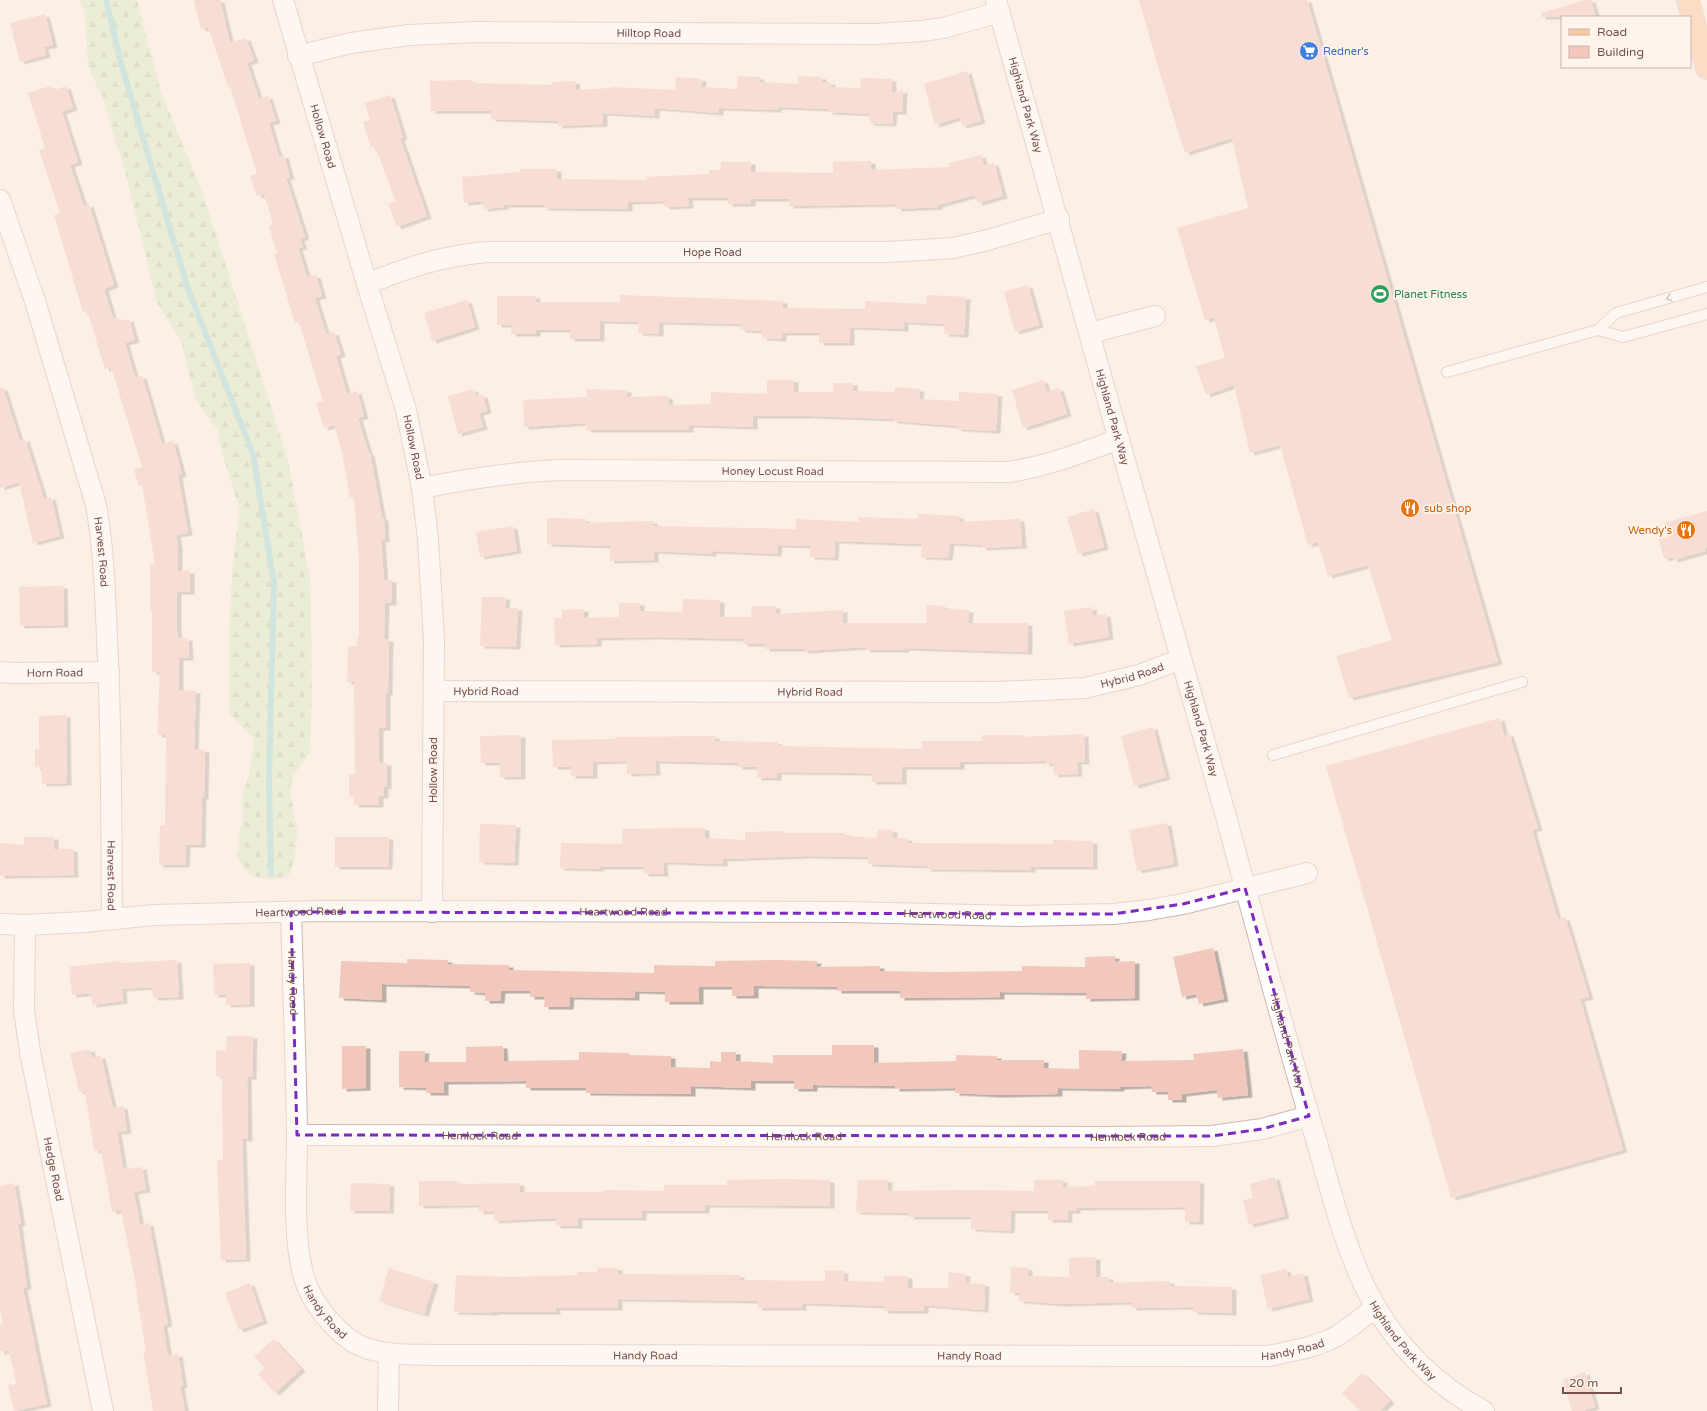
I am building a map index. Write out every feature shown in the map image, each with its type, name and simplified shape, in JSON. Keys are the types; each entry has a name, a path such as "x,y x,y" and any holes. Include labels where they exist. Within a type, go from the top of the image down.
{"main road":[{"path":"1688,0 1707,68"}],"street":[{"name":"Hollow Road","path":"283,0 298,56 406,410 422,488 429,555 434,641 432,912"},
{"name":"Hilltop Road","path":"298,56 358,42 409,35 478,32 876,34 922,31 967,23 998,6"},
{"name":"Highland Park Way","path":"998,6 1059,219 1119,439 1309,1116 1347,1244 1364,1286 1398,1341 1412,1356 1454,1394 1484,1411"},
{"name":"Harvest Road","path":"0,200 35,301 96,505 99,521 109,672 112,918"},
{"name":"Hope Road","path":"367,284 429,261 459,254 488,252 895,252 953,248 988,240 1059,219"},
{"path":"1090,333 1155,316"},
{"name":"Honey Locust Road","path":"422,488 466,479 526,471 560,470 1009,472 1031,469 1058,462 1119,439"},
{"name":"Hybrid Road","path":"434,691 998,692 1085,688 1139,675 1181,659"},
{"name":"Horn Road","path":"0,672 109,672"},
{"name":"Heartwood Road","path":"0,924 25,925 86,922 112,918 154,915 291,912 838,912 1018,916 1113,914 1184,904 1307,873"},
{"name":"Handy Road","path":"291,912 297,1135 298,1249 303,1276 310,1294 331,1322 346,1337 372,1350 389,1353 440,1355 1270,1356 1305,1349 1333,1338 1348,1329 1376,1307"},
{"name":"Hedge Road","path":"25,925 24,1010 30,1052 102,1411"},
{"name":"Hemlock Road","path":"297,1135 1204,1136 1262,1129 1309,1116"},
{"path":"388,1411 389,1353"}],"lane":[{"path":"1447,372 1598,330 1616,313 1707,287"},
{"path":"1598,330 1623,337 1707,314"},
{"path":"1273,755 1522,682"}],"highlighted area":[{"path":"1245,888 1309,1116 1262,1129 1212,1136 297,1135 291,912 1113,914 1183,904"}],"green space":[{"path":"80,0 137,0 161,92 203,194 288,460 310,578 312,690 310,752 293,776 290,790 298,834 294,860 289,875 279,879 264,879 248,874 237,857 240,829 243,818 241,801 250,771 254,738 229,714 229,632 233,560 240,510 222,453 218,430 196,401 181,341 157,303 125,171 102,97 88,67 85,16"}],"building":[{"path":"194,0 220,0 230,43 246,38 254,60 247,63 259,99 268,96 276,121 269,123 279,157 284,155 290,177 286,178 305,237 300,239 303,247 298,248 307,277 316,275 322,296 315,298 326,334 334,332 341,354 336,356 347,394 357,391 364,416 358,418 369,454 370,453 382,518 384,518 385,539 381,540 384,580 392,580 392,603 385,603 384,639 389,639 386,728 379,728 379,763 387,763 387,787 384,786 384,796 379,796 379,805 354,805 354,796 349,796 349,774 355,774 354,682 347,682 348,646 357,646 357,638 359,638 359,560 354,497 350,498 342,452 334,425 324,428 316,403 323,401 299,322 295,323 274,254 277,253 269,226 273,224 264,194 257,196 250,176 257,174 230,86 228,87 208,27 201,29"},
{"path":"1139,0 1307,0 1498,662 1349,698 1336,656 1392,640 1368,565 1328,576 1318,542 1308,545 1280,445 1250,453 1234,385 1206,395 1196,366 1225,358 1214,317 1205,320 1177,228 1248,208 1232,138 1185,153"},
{"path":"1585,0 1591,0 1596,16 1541,17 1541,13"},
{"path":"45,14 53,45 44,47 46,55 20,62 10,23"},
{"path":"967,71 981,121 962,126 960,117 935,125 924,84"},
{"path":"738,76 760,77 760,82 798,84 798,76 822,77 822,82 831,82 831,87 860,88 861,78 892,79 892,93 903,90 902,112 893,112 892,124 869,123 870,114 828,112 828,109 778,107 777,110 719,108 719,113 655,108 655,116 603,113 603,124 558,126 558,121 491,119 491,111 431,111 430,81 471,80 471,83 552,85 552,82 575,81 576,90 611,87 675,90 676,77 702,79 701,87 737,89"},
{"path":"50,86 52,91 66,86 73,108 62,112 78,162 70,165 84,206 89,204 114,285 104,289 113,318 117,317 118,322 129,319 135,340 125,343 135,378 142,376 162,444 173,441 182,474 178,475 188,533 176,535 178,546 178,571 190,571 190,592 177,592 178,638 188,638 189,658 179,658 179,690 196,691 194,749 205,750 201,845 186,845 185,865 159,865 160,825 165,825 166,735 157,735 160,672 152,672 152,611 150,611 150,564 155,564 142,485 139,486 134,470 142,467 111,367 105,369 87,310 83,312 54,215 60,213 39,150 45,148 28,93"},
{"path":"390,95 403,137 400,138 427,216 397,227 388,204 396,202 375,146 371,148 363,122 370,120 365,103"},
{"path":"981,155 984,166 994,163 1003,196 978,203 975,195 938,205 938,207 897,209 896,204 789,206 789,199 751,199 751,204 728,204 728,198 688,198 689,206 665,207 664,201 628,202 628,209 544,208 544,205 504,205 504,207 484,209 483,201 464,203 462,177 520,172 520,169 557,169 557,179 647,180 646,177 709,174 709,170 721,170 721,162 751,162 751,172 833,173 833,162 871,161 871,170 950,167 949,163"},
{"path":"1028,285 1039,325 1015,332 1004,292"},
{"path":"620,295 783,301 783,308 865,309 865,301 926,304 927,295 966,297 964,335 944,334 945,324 904,322 904,329 850,327 850,343 819,343 819,333 782,333 782,339 762,338 763,331 741,330 741,324 659,322 659,334 638,333 639,322 600,321 600,339 570,339 570,330 536,330 536,334 511,334 511,325 497,325 497,296 536,296 536,302 620,302"},
{"path":"467,300 475,327 432,341 424,313"},
{"path":"767,380 794,380 794,392 833,392 834,383 853,383 853,391 895,392 895,387 920,389 919,399 959,401 959,392 998,394 996,431 957,429 957,426 893,421 893,419 812,416 753,416 753,427 689,425 689,430 586,430 587,423 524,427 523,400 587,397 587,389 627,390 627,397 668,396 669,405 711,404 711,392 767,394"},
{"path":"1043,380 1047,392 1059,388 1067,414 1023,428 1012,390"},
{"path":"0,388 3,388 20,441 25,439 44,499 51,497 60,536 33,543 19,482 0,488"},
{"path":"473,389 476,396 483,395 487,411 479,413 483,427 458,434 448,396"},
{"path":"1094,509 1104,547 1078,554 1067,517"},
{"name":"Wendy's","path":"1707,511 1707,547 1705,548 1705,551 1674,560 1672,557 1664,559 1659,540 1667,537 1664,523"},
{"path":"918,514 959,516 959,522 1020,519 1022,546 982,548 982,545 950,543 948,558 921,557 922,544 835,541 834,558 810,557 810,546 778,545 777,554 712,551 712,554 654,551 654,560 610,561 610,546 547,544 547,518 586,519 586,523 653,521 653,526 796,529 796,519 859,522 859,517 918,519"},
{"path":"513,526 517,551 480,557 476,532"},
{"path":"63,586 64,625 20,626 19,587"},
{"path":"482,597 506,597 505,608 518,608 516,647 480,646"},
{"path":"683,599 720,600 720,617 751,617 752,606 776,606 776,614 843,610 843,623 926,623 927,605 945,606 945,609 969,610 968,623 1028,623 1028,652 905,648 905,650 866,650 865,647 804,651 804,649 765,649 765,644 743,644 743,639 658,637 597,638 597,644 555,645 554,618 562,618 562,610 584,609 584,618 619,617 619,603 640,603 640,611 682,612"},
{"path":"1092,607 1093,616 1106,614 1109,637 1069,644 1064,611"},
{"path":"66,715 67,783 42,784 41,766 35,767 35,749 39,749 39,716"},
{"path":"1500,718 1504,736 1509,733 1538,828 1532,830 1558,920 1565,917 1589,997 1580,999 1623,1150 1451,1198 1326,766"},
{"path":"1153,727 1166,777 1134,786 1121,736"},
{"path":"1084,734 1085,762 1077,762 1078,774 1054,775 1053,763 1045,764 1045,761 960,762 960,767 902,767 902,782 872,782 872,774 861,773 777,772 777,778 757,778 757,767 738,767 738,763 655,761 656,773 627,774 627,761 593,762 593,776 571,776 571,767 553,767 552,740 615,739 615,737 715,736 715,741 778,742 778,746 922,749 922,741 982,741 982,735 1022,735 1022,737"},
{"path":"521,735 521,777 500,777 500,763 481,763 480,736"},
{"path":"1167,823 1174,864 1137,871 1129,830"},
{"path":"480,824 516,825 514,863 479,862"},
{"path":"705,828 705,838 745,840 745,832 785,831 786,833 845,833 845,836 877,838 877,829 893,830 893,838 908,838 907,843 1053,844 1053,840 1093,841 1093,867 1031,867 1031,870 927,869 927,866 868,864 868,857 807,856 723,859 723,864 663,862 664,874 644,874 644,867 600,867 599,869 560,868 561,843 622,844 622,829"},
{"path":"24,837 54,837 54,849 73,849 74,875 0,876 0,843 24,845"},
{"path":"335,837 389,837 388,867 335,867"},
{"path":"1213,948 1224,999 1199,1004 1196,994 1182,997 1173,957"},
{"path":"1115,956 1115,962 1135,961 1135,998 1086,999 1086,993 1000,992 1000,997 900,998 900,991 837,991 837,987 754,986 754,996 732,996 732,987 699,987 699,1002 665,1002 665,992 635,991 635,998 570,997 569,1007 544,1007 545,997 530,997 530,991 501,991 500,1001 485,1001 485,993 470,992 470,986 382,984 382,1000 339,998 341,961 407,963 407,959 448,960 447,964 509,965 509,970 654,973 654,965 715,966 715,961 776,960 817,961 816,967 880,966 880,971 939,972 1022,971 1022,966 1085,967 1085,957"},
{"path":"177,960 179,997 153,998 152,987 122,989 123,1001 92,1005 91,993 72,995 69,967 119,961 119,963"},
{"path":"250,963 250,1004 226,1005 226,995 214,995 213,964"},
{"path":"227,1036 253,1036 252,1077 247,1077 248,1139 242,1139 246,1259 221,1260 217,1160 223,1160 222,1077 216,1076 216,1050 226,1051"},
{"path":"832,1045 874,1045 874,1063 956,1061 956,1055 997,1056 997,1060 1044,1060 1044,1068 1079,1069 1079,1050 1122,1051 1121,1061 1194,1060 1193,1054 1243,1049 1248,1095 1218,1098 1217,1090 1182,1094 1182,1100 1168,1100 1168,1092 1152,1092 1151,1086 1120,1087 1120,1089 1058,1088 1058,1094 996,1095 955,1093 955,1088 895,1089 895,1086 813,1085 813,1089 794,1089 794,1081 751,1081 751,1088 691,1086 691,1094 586,1093 586,1088 526,1088 526,1081 444,1082 444,1093 426,1093 426,1088 399,1087 399,1051 425,1051 424,1062 466,1062 466,1047 503,1046 504,1061 579,1060 579,1052 629,1053 629,1055 671,1056 671,1067 710,1068 710,1061 721,1062 721,1052 736,1052 736,1061 773,1063 773,1055 832,1055"},
{"path":"342,1046 366,1046 366,1088 342,1089"},
{"path":"90,1049 92,1058 101,1056 113,1108 123,1106 127,1131 117,1132 123,1168 130,1167 130,1169 142,1167 146,1190 134,1192 140,1225 149,1223 168,1324 163,1325 168,1356 178,1354 183,1385 180,1386 185,1411 153,1411 143,1351 146,1351 137,1290 121,1210 112,1212 101,1150 94,1151 85,1091 79,1092 70,1053"},
{"path":"1275,1177 1285,1216 1249,1225 1243,1200 1253,1198 1250,1184"},
{"path":"727,1180 830,1180 830,1206 705,1205 705,1211 642,1211 642,1218 578,1218 578,1226 556,1226 556,1218 494,1221 494,1211 479,1212 479,1205 419,1206 419,1181 458,1181 458,1184 520,1183 520,1192 603,1192 603,1190 664,1191 664,1185 727,1185"},
{"path":"858,1180 888,1180 888,1191 1034,1191 1034,1180 1063,1180 1063,1187 1095,1186 1095,1181 1200,1181 1199,1222 1185,1222 1185,1207 1076,1208 1076,1211 1068,1211 1068,1220 1048,1220 1048,1211 1011,1211 1010,1231 971,1229 971,1217 909,1217 910,1213 856,1212"},
{"path":"14,1183 21,1223 18,1224 27,1287 23,1288 47,1404 15,1411 8,1385 16,1384 9,1350 0,1352 0,1324 3,1323 0,1308 0,1186"},
{"path":"351,1183 390,1184 389,1211 350,1211"},
{"path":"1096,1257 1096,1277 1109,1277 1109,1283 1170,1281 1170,1286 1232,1287 1232,1313 1193,1312 1193,1307 1132,1308 1132,1302 1062,1304 1019,1301 1019,1293 1010,1293 1011,1267 1028,1268 1028,1276 1069,1277 1069,1258"},
{"path":"389,1268 434,1282 424,1314 379,1301"},
{"path":"597,1268 618,1268 618,1274 740,1275 740,1280 825,1281 825,1270 844,1271 844,1281 884,1282 884,1276 908,1276 908,1288 948,1288 949,1272 966,1274 965,1283 985,1284 984,1310 924,1305 924,1311 884,1311 884,1306 802,1303 802,1308 758,1308 758,1301 618,1299 618,1308 556,1308 556,1312 454,1312 456,1275 513,1277 577,1275 577,1272 597,1272"},
{"path":"1286,1269 1288,1277 1303,1273 1309,1299 1268,1309 1260,1275"},
{"path":"250,1283 263,1321 239,1330 225,1293"},
{"path":"273,1339 301,1369 275,1393 258,1374 265,1368 254,1357"},
{"path":"1585,1372 1595,1407 1583,1411 1572,1411 1563,1380"},
{"path":"1362,1373 1390,1401 1380,1411 1360,1411 1342,1393"}],"waterway":[{"path":"106,0 122,67 188,289 253,454 274,583 269,780 271,874"}],"place":[{"name":"Redner's","path":"1309,51"},
{"name":"Planet Fitness","path":"1380,294"},
{"name":"sub shop","path":"1410,508"},
{"name":"Wendy's","path":"1686,530"}]}
